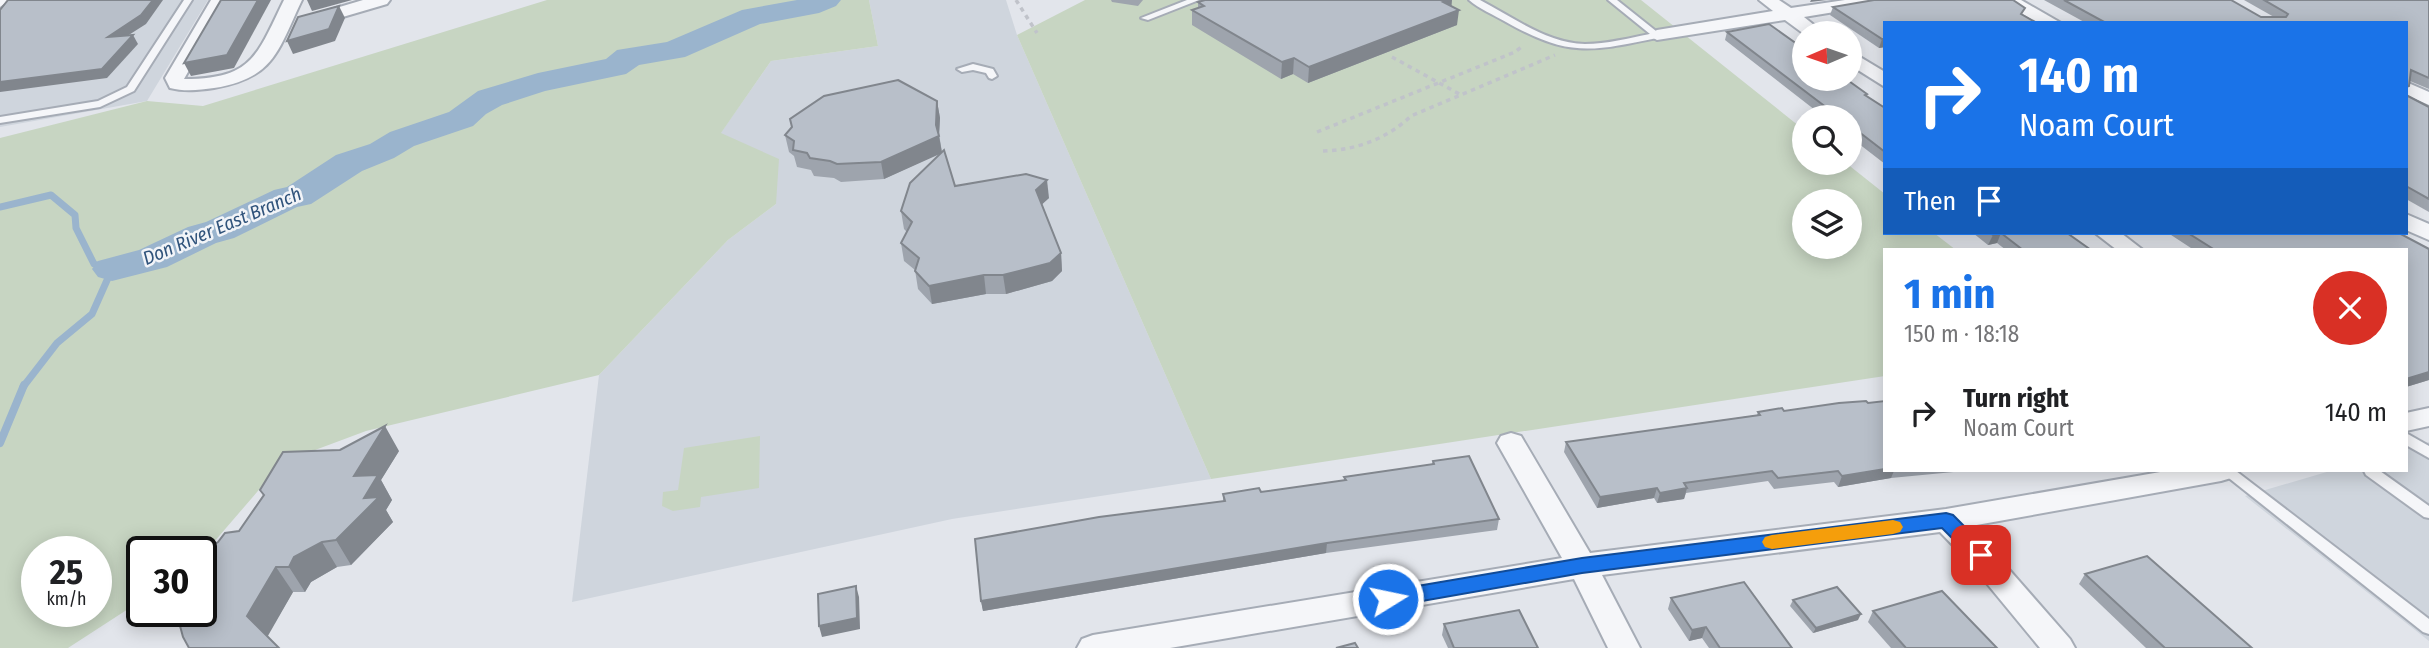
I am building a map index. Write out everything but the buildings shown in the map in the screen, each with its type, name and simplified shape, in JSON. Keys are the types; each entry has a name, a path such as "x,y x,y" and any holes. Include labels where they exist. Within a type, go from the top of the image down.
{"street":[{"path":"220,0 174,78 177,84 193,85 245,74 259,64 293,0"},
{"path":"279,28 381,0"},
{"path":"1768,0 1796,21"},
{"path":"1657,35 1877,0"},
{"path":"2008,0 2048,21"},
{"path":"1862,65 1883,80"},
{"path":"2408,89 2429,99"},
{"path":"2408,222 2429,233"},
{"path":"2109,235 2129,248"},
{"path":"2408,422 2429,417"},
{"path":"1511,443 1582,566 1624,648"},
{"path":"1093,648 1210,639 1582,566 1946,520 2215,472"},
{"path":"1946,520 1981,555 2059,648"}],"lane":[{"path":"0,4 5,0"},
{"path":"0,120 100,104 131,89 188,0"},
{"path":"1145,18 1195,0"},
{"path":"1473,0 1549,37 1575,46 1600,46 1657,35"},
{"path":"1612,0 1657,35"},
{"path":"962,69 983,68 990,71 992,76"},
{"path":"2408,439 2429,453"},
{"path":"2228,472 2429,628"},
{"path":"2372,472 2429,513"}],"path":[{"path":"1016,0 1037,33"},
{"path":"1317,132 1515,52 1520,46 1549,37"},
{"path":"1323,151 1340,152 1401,127 1411,116 1575,46"},
{"path":"1392,57 1461,95"}],"shaded area":[{"path":"0,0 208,0 147,101 0,127"},
{"path":"869,0 1006,0 1017,35 1211,479 952,519 572,602 599,375 728,240 776,204 720,134 771,61 878,46"},
{"path":"2429,442 2429,641 2245,496 2327,472 2408,472 2408,448"}],"green space":[{"path":"547,0 869,0 878,46 771,61 721,133 779,159 776,204 728,240 599,375 366,431 283,462 217,538 217,536 126,536 126,610 112,619 112,536 21,536 21,627 100,627 68,648 0,648 0,138 147,101 203,106"},
{"path":"1085,0 1641,0 1792,120 1792,175 1861,175 1883,192 1883,235 1937,235 1953,248 1883,248 1883,376 1211,479 1017,35"},
{"path":"760,436 759,488 701,497 700,507 673,511 662,506 663,492 678,490 684,448"}],"waterway":[{"name":"Don River East Branch","path":"112,269 153,259 287,198 298,196 349,163 382,151 402,139 461,119 490,98 538,83 615,67 624,63 628,57 674,50 753,16 809,7 826,0"},
{"name":"Don River East Branch","path":"0,207 51,195 75,215 76,228 94,264 112,269 92,314 57,343 23,387"},
{"path":"0,443 23,387"}],"slow traffic":[{"path":"1772,542 1893,527"}],"route":[{"path":"1388,599 1582,566 1946,520 1981,555"}]}
